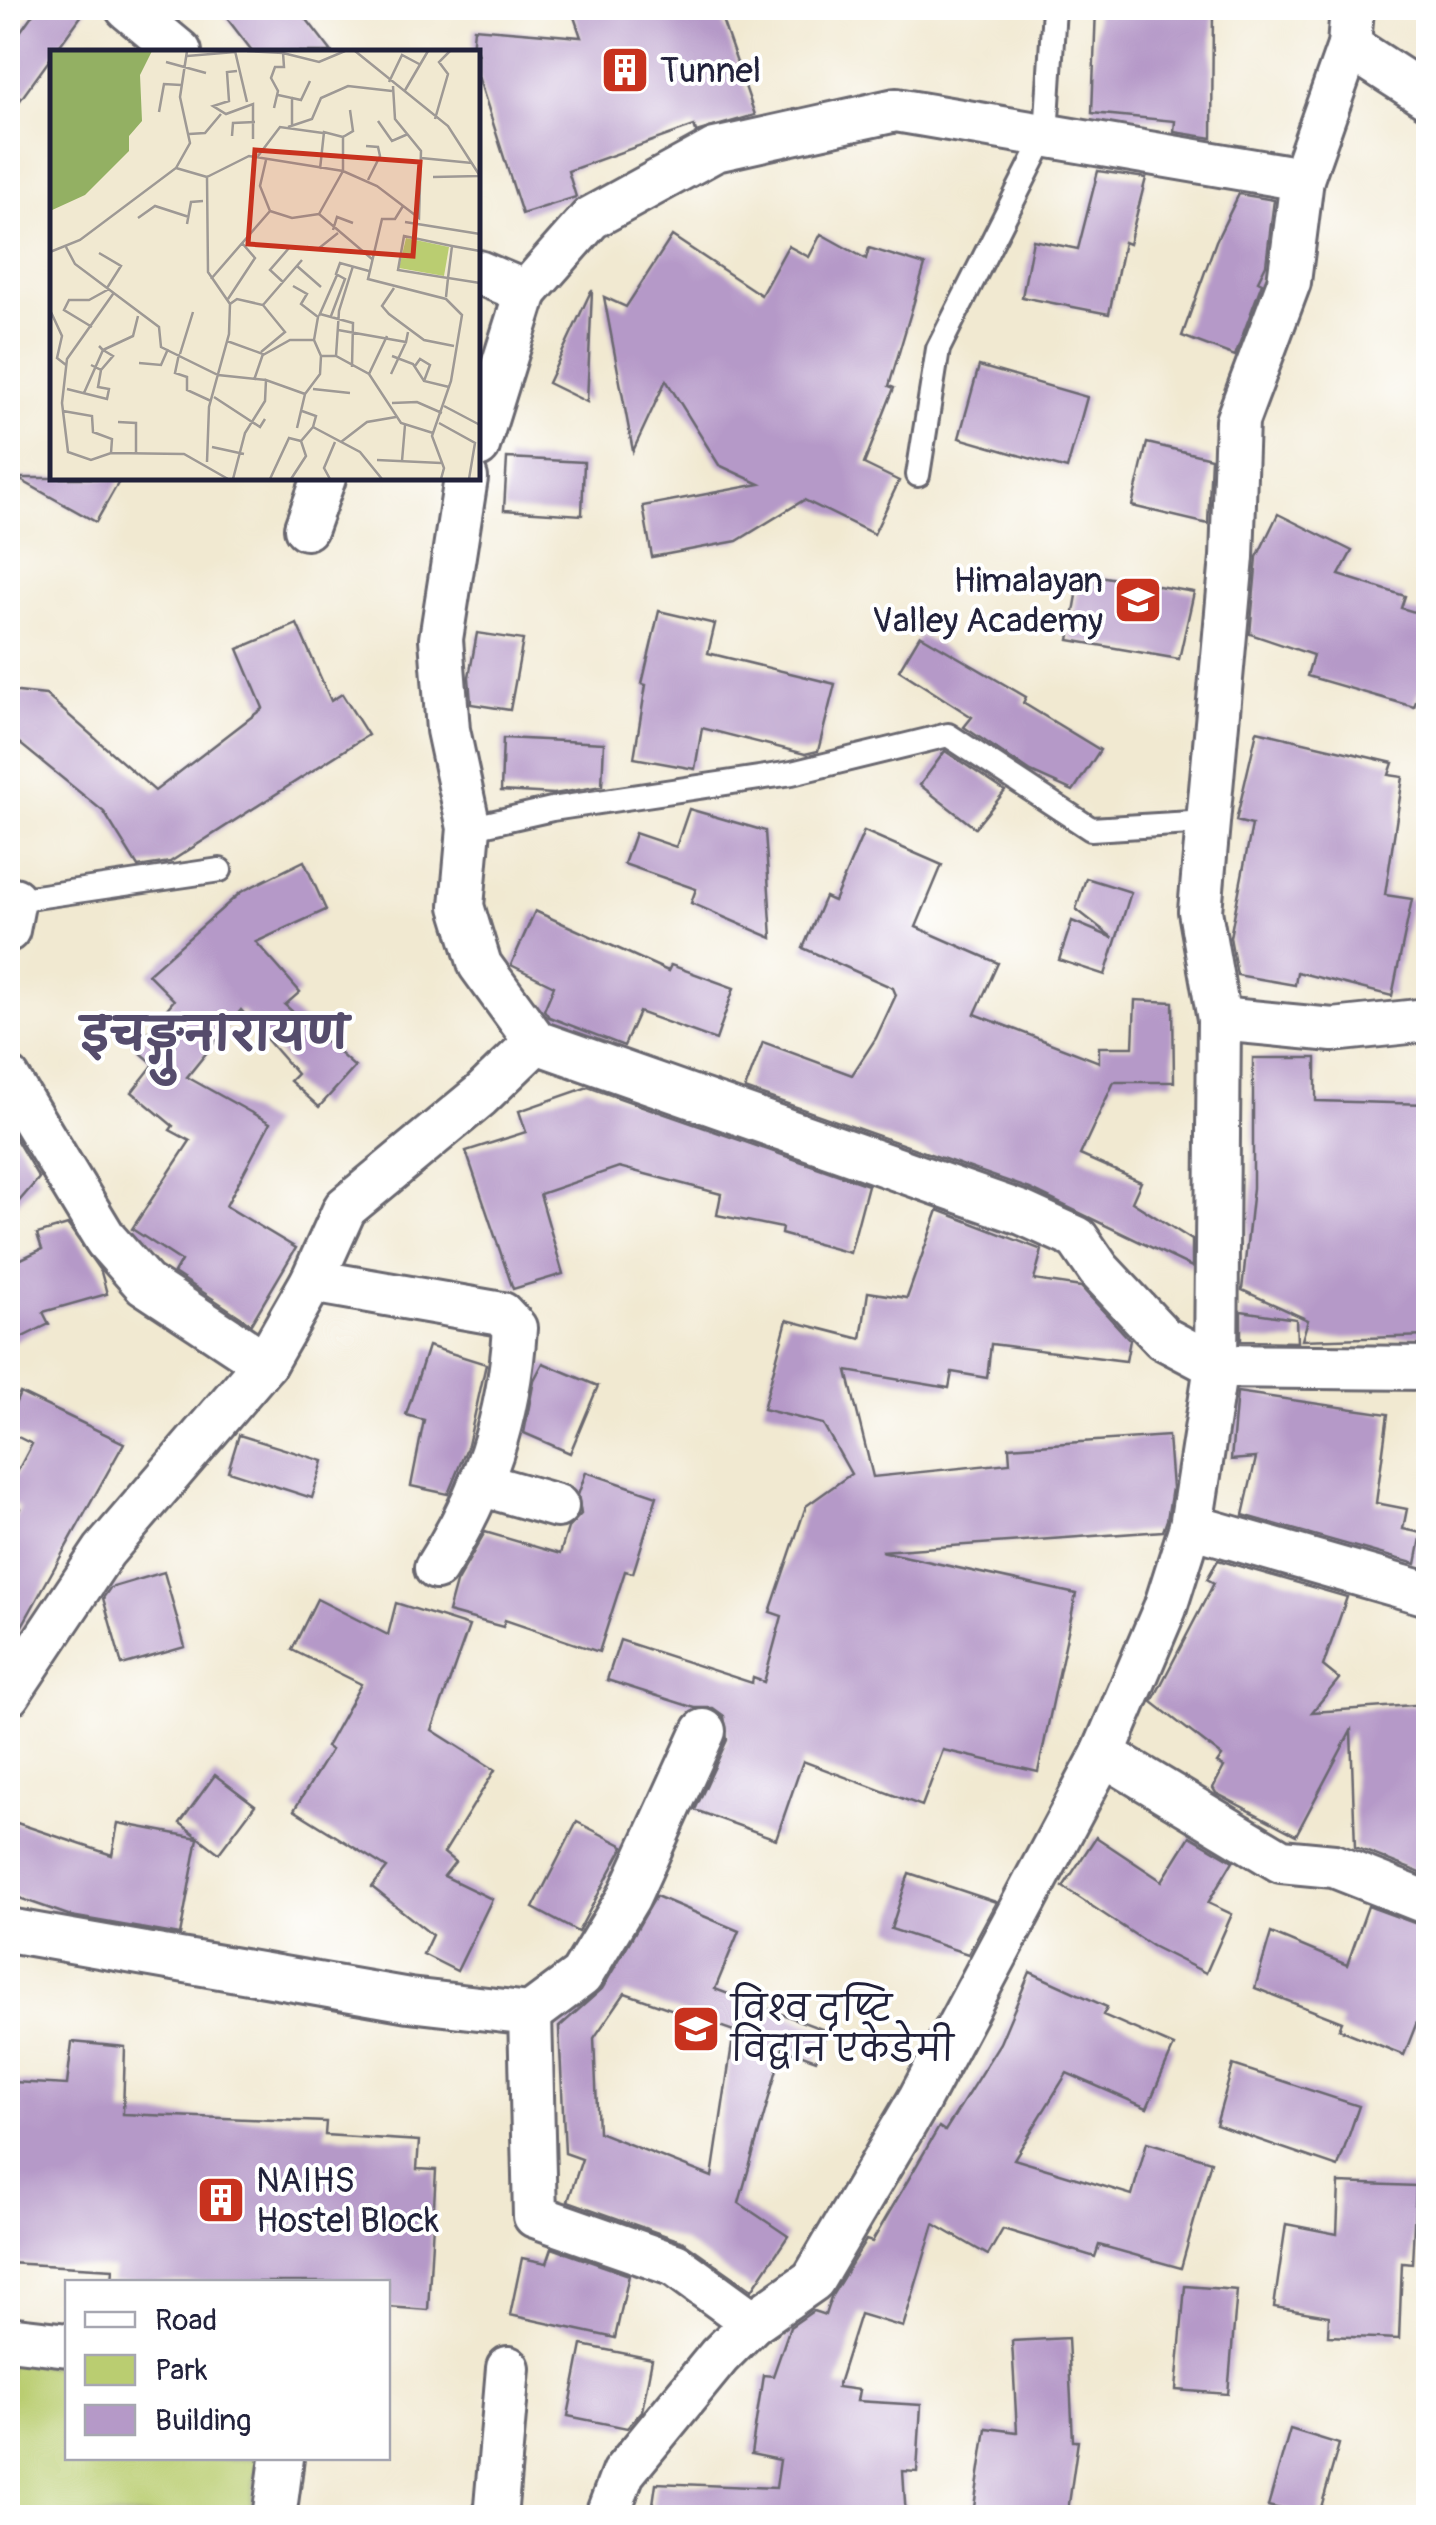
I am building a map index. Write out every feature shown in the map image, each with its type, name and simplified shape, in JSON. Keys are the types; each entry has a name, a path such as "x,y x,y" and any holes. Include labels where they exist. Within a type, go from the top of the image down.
{"street":[{"path":"126,8 178,50"},
{"path":"606,2518 623,2473 719,2356 753,2322 813,2280 919,2100 1102,1754 1166,1608 1191,1526 1216,1366 1218,1019 1200,912 1232,557 1238,421 1289,282 1302,179 1350,27 1428,96"},
{"path":"480,440 526,292 592,218 716,150 896,110 1302,179"},
{"path":"480,273 526,292"},
{"path":"306,528 323,480"},
{"path":"466,480 441,639 448,730 469,828 462,906 480,965 536,1042 1004,1207 1077,1238 1100,1270 1164,1338 1216,1366 1428,1368"},
{"path":"1218,1019 1333,1030 1428,1020"},
{"path":"8,1695 104,1551 265,1363 312,1281 346,1208 536,1042"},
{"path":"8,1078 106,1240 145,1284 265,1363"},
{"path":"312,1281 502,1314 516,1328 511,1392 471,1513 436,1568"},
{"path":"480,1484 557,1506"},
{"path":"1191,1526 1428,1594"},
{"path":"8,1930 409,2000 530,2014 581,1976 628,1898 704,1731"},
{"path":"1102,1754 1281,1861 1334,1866 1428,1903"},
{"path":"530,2014 535,2216 675,2264 753,2322"},
{"path":"8,2338 65,2346"},
{"path":"495,2518 508,2368"},
{"path":"274,2518 282,2460"}],"lane":[{"path":"918,475 938,348 1046,136 1054,8"},
{"path":"469,828 552,809 792,773 948,735 1091,829 1208,822"},
{"path":"10,910 220,870"}],"green space":[{"path":"8,2360 65,2368 65,2460 258,2460 250,2517 8,2517"}],"building":[{"path":"37,8 87,8 57,50 50,50 50,59 8,117 8,49"},
{"path":"219,8 298,8 330,50 251,50"},
{"path":"571,8 718,8 755,115 696,132 694,126 568,171 576,197 522,214 480,82 480,50 472,50 474,28 581,37"},
{"path":"1096,8 1213,8 1212,138 1174,132 1175,121 1092,113"},
{"path":"1098,171 1146,178 1129,244 1124,242 1109,314 1022,297 1033,240 1078,249"},
{"path":"1239,194 1274,200 1266,265 1258,281 1262,283 1235,356 1182,336 1216,241"},
{"path":"821,234 866,259 869,248 925,265 889,386 894,388 864,464 899,481 874,534 804,500 737,541 652,557 643,506 760,484 719,465 666,380 633,451 604,297 626,307 672,236 761,295 788,246 809,257"},
{"path":"592,291 587,402 548,383"},
{"path":"979,366 1087,397 1067,469 959,438"},
{"path":"1147,443 1211,458 1208,524 1132,506"},
{"path":"507,458 584,462 582,515 504,510"},
{"path":"17,478 120,480 96,522"},
{"path":"1278,514 1352,551 1339,575 1405,596 1401,608 1428,616 1428,667 1414,707 1307,676 1313,655 1250,634 1257,557"},
{"path":"1081,573 1194,592 1179,659 1069,640"},
{"path":"659,611 715,624 708,653 835,684 818,751 805,754 702,728 695,769 634,758 646,685 642,684"},
{"path":"297,624 331,701 342,694 368,735 170,862 138,867 104,812 8,734 8,691 46,695 155,791 263,708 238,649"},
{"path":"477,633 523,640 510,710 471,704 469,677"},
{"path":"920,635 1026,697 1023,703 1100,750 1073,791 1031,772 964,727 972,717 899,670"},
{"path":"1257,731 1393,763 1389,775 1403,777 1385,895 1412,899 1392,996 1297,972 1295,985 1237,975 1230,937 1252,825 1236,821"},
{"path":"503,738 604,743 602,786 554,794 501,791"},
{"path":"945,751 1005,791 975,828 920,785"},
{"path":"689,809 765,831 772,938 691,903 696,889 624,864 635,833 676,847"},
{"path":"864,831 942,865 916,927 998,963 975,1014 1099,1062 1099,1047 1133,1047 1135,1000 1173,1002 1174,1082 1114,1082 1080,1155 1141,1182 1132,1202 1192,1240 1192,1267 1030,1189 745,1089 763,1042 852,1075 876,1038 896,995 893,988 803,948 825,897 834,901"},
{"path":"304,861 326,910 256,942 300,992 285,1005 355,1067 319,1107 290,1081 297,1074 241,1010 187,1077 270,1123 226,1206 296,1248 251,1324 174,1273 181,1261 132,1229 190,1141 170,1130 173,1126 132,1092 154,1064 135,1048 174,1000 148,974 241,892"},
{"path":"1086,878 1131,892 1105,975 1059,960 1072,921 1113,938 1076,909"},
{"path":"535,911 668,971 671,965 734,988 716,1040 639,1012 624,1046 549,1017 544,1010 554,986 511,965"},
{"path":"1253,1058 1316,1058 1316,1101 1428,1104 1428,1336 1302,1340 1308,1320 1242,1290 1253,1188"},
{"path":"588,1087 868,1185 850,1253 781,1234 782,1228 717,1215 721,1194 619,1167 540,1194 563,1274 513,1289 466,1151 526,1132 519,1111"},
{"path":"8,1126 39,1178 8,1214"},
{"path":"938,1210 1042,1250 1034,1280 1081,1287 1130,1340 1126,1361 991,1344 987,1378 952,1372 949,1388 847,1371 873,1477 1010,1463 1009,1447 1168,1436 1172,1488 1167,1520 1163,1531 881,1551 1076,1594 1038,1772 943,1750 922,1806 803,1761 776,1839 695,1810 727,1740 724,1716 713,1708 695,1708 607,1680 620,1640 752,1683 753,1678 764,1682 782,1616 770,1612 806,1506 851,1474 823,1424 763,1409 787,1320 861,1339 868,1292 907,1298"},
{"path":"68,1225 101,1272 107,1294 43,1312 49,1324 8,1344 8,1237 19,1260 42,1249 37,1234"},
{"path":"1241,1311 1296,1319 1297,1342 1241,1341"},
{"path":"428,1346 486,1364 468,1445 448,1494 411,1486 424,1420 406,1415"},
{"path":"543,1363 598,1386 570,1453 524,1433 534,1380"},
{"path":"1237,1392 1388,1414 1376,1503 1407,1509 1403,1529 1422,1533 1416,1564 1243,1515 1256,1458 1231,1460"},
{"path":"20,1393 124,1443 8,1651 8,1531 20,1508 8,1501 8,1489 32,1444 8,1432 8,1420"},
{"path":"239,1435 323,1461 312,1498 228,1471"},
{"path":"586,1472 657,1496 633,1573 625,1571 599,1652 505,1620 503,1627 448,1612 456,1583 485,1532 560,1554 568,1528 581,1514 578,1495"},
{"path":"1218,1560 1347,1597 1323,1666 1339,1679 1312,1712 1428,1704 1428,1876 1355,1847 1351,1731 1296,1835 1216,1793 1213,1788 1224,1767 1217,1763 1222,1756 1152,1702 1214,1583 1207,1579"},
{"path":"164,1572 185,1647 122,1665 103,1598 110,1588"},
{"path":"317,1599 388,1635 396,1603 469,1626 432,1730 495,1770 444,1853 455,1862 444,1876 492,1899 457,1971 423,1954 432,1935 372,1887 387,1868 294,1810 331,1750 326,1747 361,1684 292,1650"},
{"path":"215,1775 255,1805 219,1853 180,1823"},
{"path":"8,1820 112,1855 118,1823 198,1838 180,1935 71,1916 8,1894"},
{"path":"577,1822 624,1846 578,1932 533,1908"},
{"path":"1190,1836 1233,1861 1208,1903 1232,1914 1206,1973 1152,1946 1063,1887 1096,1837 1162,1881"},
{"path":"909,1873 996,1902 968,1954 891,1929"},
{"path":"656,1896 739,1931 715,1989 827,2031 816,2060 783,2048 739,2203 788,2236 752,2290 684,2242 568,2201 582,2159 565,2153 559,2027 602,1989","holes":["625,1993 734,2031 712,2177 598,2132 594,2038"]},
{"path":"1368,1906 1428,1928 1428,1994 1404,2055 1339,2029 1342,2022 1255,1988 1271,1933 1347,1965"},
{"path":"1030,1972 1107,2007 1103,2015 1174,2046 1147,2108 1067,2073 1014,2159 1132,2195 1147,2142 1211,2161 1181,2268 1099,2245 1095,2257 1003,2229 988,2255 934,2224 903,2327 860,2314 837,2387 859,2390 857,2401 921,2405 917,2472 903,2471 906,2518 651,2518 656,2483 776,2488 780,2460 751,2454 763,2375 773,2376 790,2327 813,2311 825,2315 831,2297 866,2240 872,2242 939,2127 945,2131 1000,2043"},
{"name":"NAIHS Hostel Block","path":"72,2042 125,2047 123,2114 326,2122 325,2135 419,2141 417,2169 436,2170 428,2310 390,2307 390,2280 112,2280 113,2269 8,2263 8,2095 13,2096 13,2082 67,2085"},
{"path":"1233,2065 1359,2106 1338,2167 1216,2125"},
{"path":"1339,2183 1416,2186 1412,2264 1402,2263 1399,2339 1328,2336 1329,2316 1274,2307 1286,2224 1337,2234"},
{"path":"552,2248 629,2275 615,2338 510,2315 522,2258 547,2263"},
{"path":"1185,2286 1237,2290 1228,2394 1176,2390"},
{"path":"1068,2338 1073,2441 1078,2441 1067,2518 973,2514 986,2428 1017,2432 1012,2341"},
{"path":"582,2345 652,2359 642,2411 627,2428 568,2416"},
{"path":"1290,2429 1339,2444 1318,2518 1268,2506"}],"place":[{"name":"Tunnel","path":"625,70"},
{"name":"Himalayan Valley Academy","path":"1138,600"},
{"name":"विश्व दृष्टि विद्वान एकेडेमी","path":"696,2029"},
{"name":"NAIHS Hostel Block","path":"221,2200"}],"district":[{"name":"इचङ्गुनारायण","path":"215,1034"}]}
